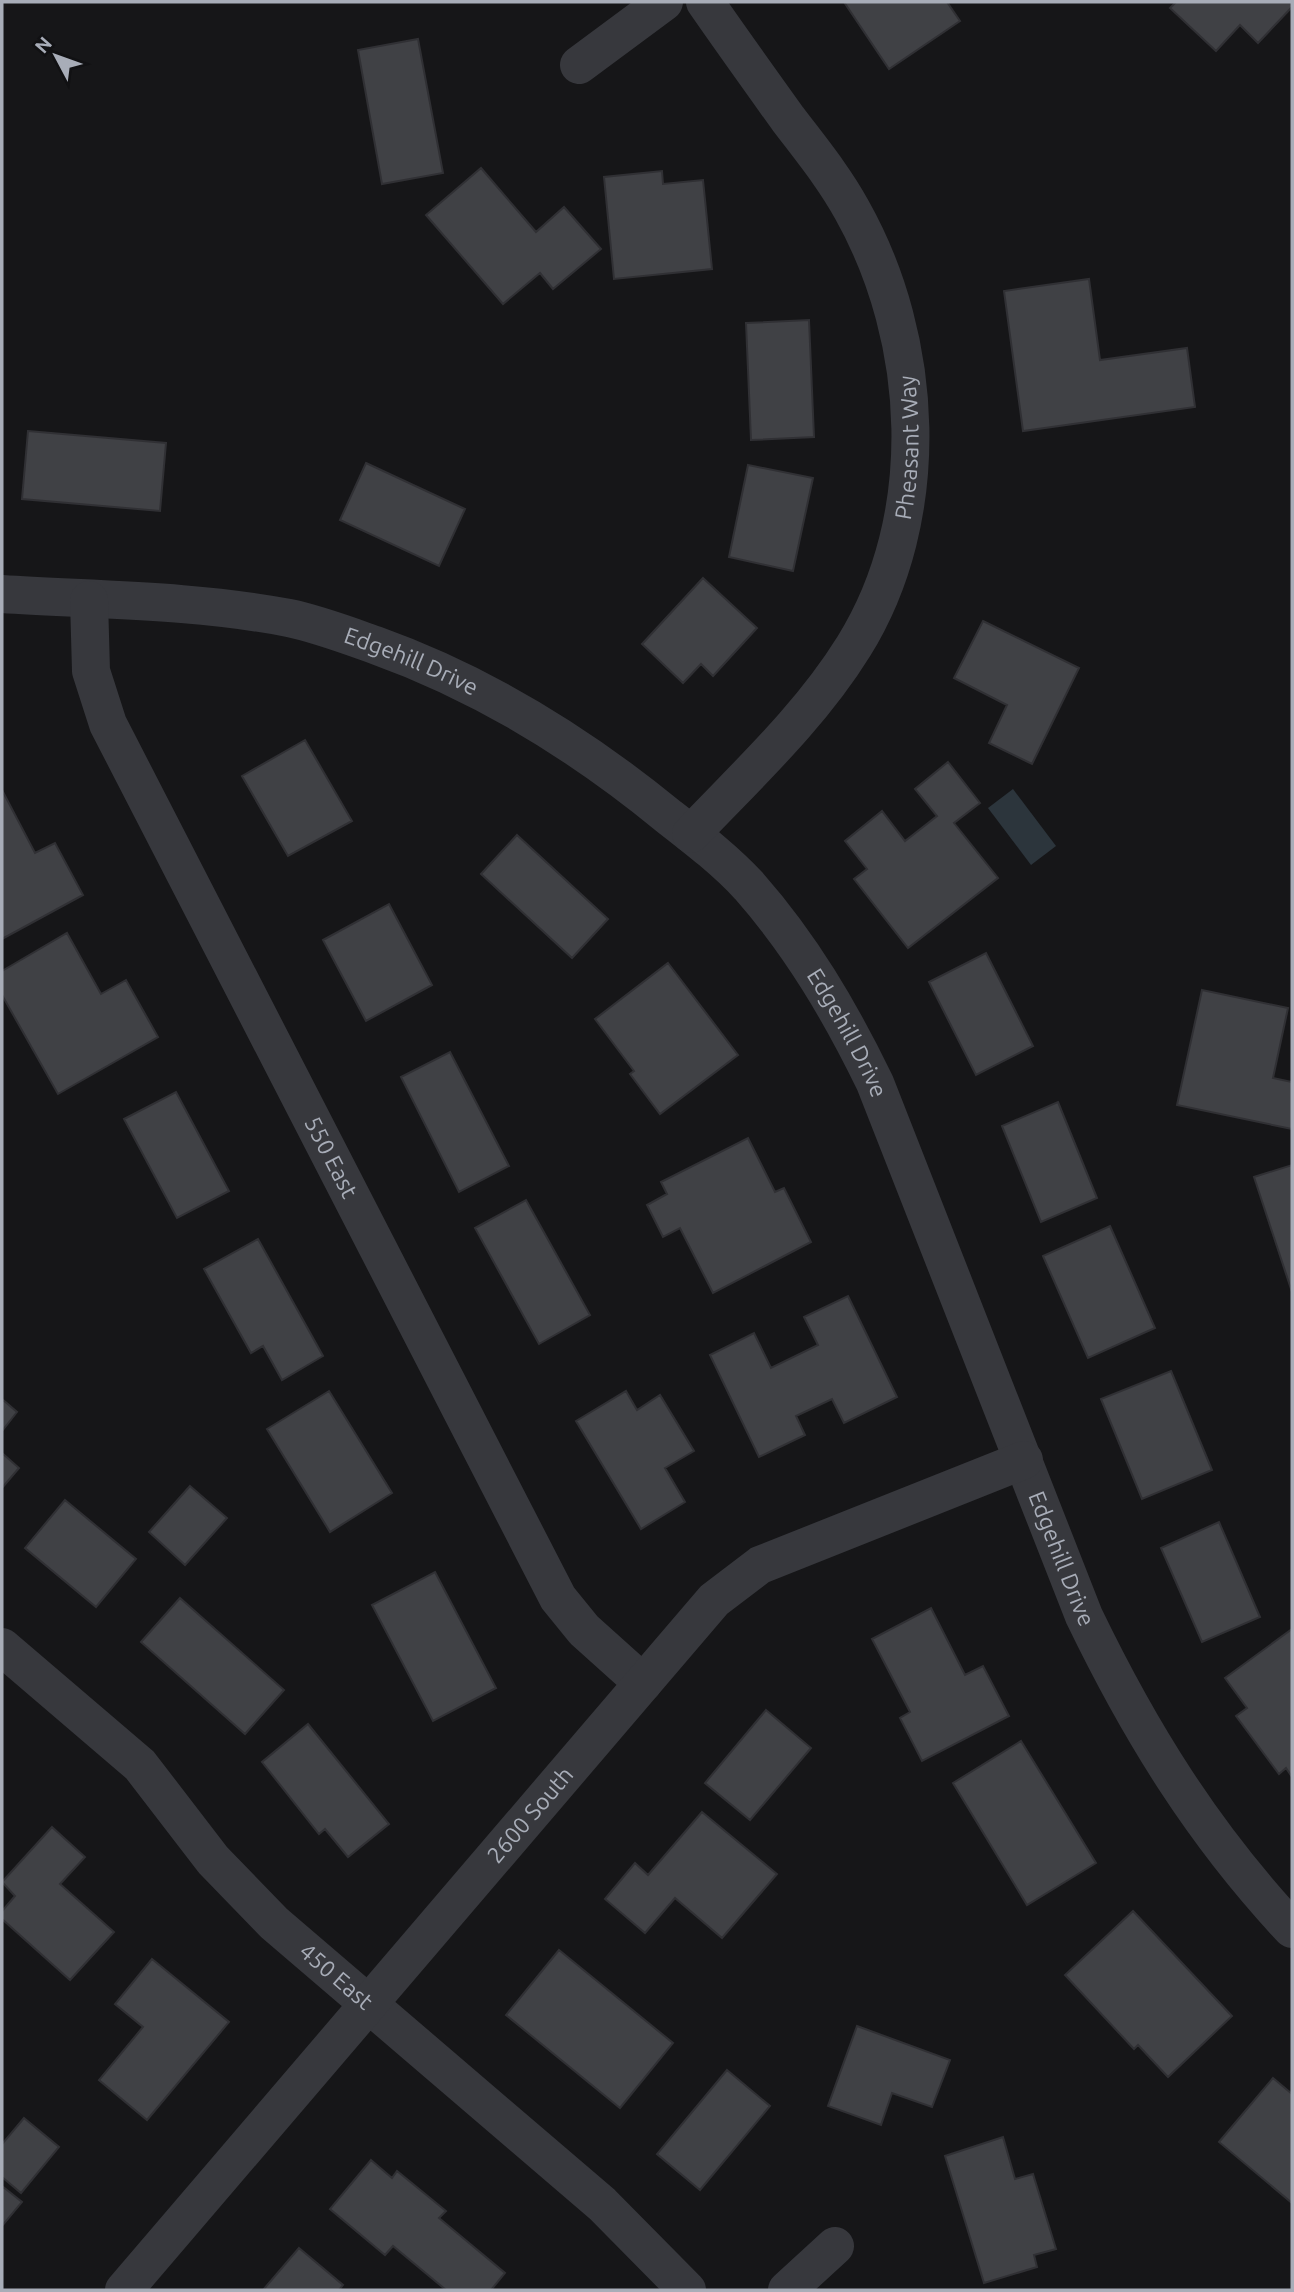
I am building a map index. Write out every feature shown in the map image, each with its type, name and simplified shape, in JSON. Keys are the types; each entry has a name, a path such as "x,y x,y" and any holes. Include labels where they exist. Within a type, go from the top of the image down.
{"street":[{"path":"579,65 664,2"},
{"name":"Pheasant Way","path":"691,834 807,712 855,645 874,610 888,572 906,496 911,421 901,345 892,308 866,237 835,182 705,2"},
{"name":"Edgehill Drive","path":"2,594 235,609 291,618 401,654 514,707 574,743 691,834 747,884 815,971 844,1018 875,1083 1084,1616 1144,1733 1215,1839 1287,1913"},
{"name":"550 East","path":"89,600 91,671 108,724 558,1598 584,1630 643,1683"},
{"name":"2600 South","path":"124,2290 714,1600 760,1565 1024,1460"},
{"name":"450 East","path":"2,1647 140,1765 239,1890 602,2204 687,2290"},
{"path":"787,2290 835,2246"}],"shaded area":[{"path":"1013,789 1056,846 1031,865 988,808"}],"building":[{"path":"844,2 947,2 960,21 889,69"},
{"path":"1176,2 1292,2 1292,7 1258,43 1240,25 1216,51 1170,8"},
{"path":"418,39 443,173 382,184 358,50"},
{"path":"481,168 536,232 564,207 601,249 553,289 540,273 503,304 426,215"},
{"path":"662,171 663,184 703,180 712,269 614,279 604,177"},
{"path":"1089,279 1100,360 1187,348 1195,407 1023,431 1004,291"},
{"path":"809,320 814,437 751,440 746,323"},
{"path":"28,431 166,443 160,511 22,499"},
{"path":"366,463 465,509 439,566 340,520"},
{"path":"748,465 813,478 793,571 729,557"},
{"path":"703,578 757,628 713,676 701,664 683,683 642,644"},
{"path":"983,621 1079,668 1032,764 989,743 1007,705 954,678"},
{"path":"305,740 352,821 288,856 242,776"},
{"path":"948,762 980,803 954,823 998,878 908,948 854,879 867,869 845,841 882,811 905,841 937,816 915,789"},
{"path":"2,790 35,853 55,843 83,895 2,939"},
{"path":"517,835 608,919 572,958 481,874"},
{"path":"389,904 432,985 366,1021 323,940"},
{"path":"67,933 101,994 126,980 158,1037 58,1094 2,995 2,971"},
{"path":"986,953 1033,1046 976,1075 929,982"},
{"path":"668,963 738,1055 660,1114 630,1074 634,1071 595,1019"},
{"path":"1202,990 1288,1008 1273,1078 1292,1082 1292,1129 1177,1105"},
{"path":"450,1052 509,1166 459,1192 401,1077"},
{"path":"176,1092 229,1191 177,1218 124,1119"},
{"path":"1058,1102 1097,1198 1041,1222 1002,1126"},
{"path":"748,1138 775,1192 784,1188 811,1242 713,1293 680,1228 663,1237 647,1205 667,1194 661,1182"},
{"path":"1292,1165 1292,1292 1254,1177"},
{"path":"526,1200 590,1315 539,1344 475,1228"},
{"path":"1110,1226 1155,1328 1088,1358 1043,1256"},
{"path":"258,1239 323,1356 282,1380 263,1346 251,1353 204,1269"},
{"path":"848,1296 897,1397 844,1423 832,1399 796,1416 805,1435 759,1457 710,1355 754,1333 771,1368 818,1345 804,1317"},
{"path":"1171,1371 1212,1470 1142,1499 1101,1399"},
{"path":"329,1391 392,1493 330,1532 267,1429"},
{"path":"626,1391 637,1410 660,1395 694,1451 665,1468 685,1502 641,1529 576,1421"},
{"path":"2,1399 17,1412 2,1431"},
{"path":"2,1453 19,1468 2,1488"},
{"path":"190,1486 227,1518 185,1565 149,1532"},
{"path":"65,1500 136,1559 96,1607 25,1548"},
{"path":"1219,1522 1260,1617 1202,1642 1161,1548"},
{"path":"435,1572 496,1688 433,1721 372,1605"},
{"path":"180,1598 284,1690 245,1734 141,1642"},
{"path":"931,1608 965,1675 983,1666 1009,1716 922,1761 900,1718 910,1712 872,1639"},
{"path":"1292,1629 1292,1777 1286,1768 1279,1774 1236,1716 1247,1708 1225,1678"},
{"path":"766,1710 811,1748 750,1820 705,1783"},
{"path":"308,1724 389,1824 348,1857 325,1829 319,1834 262,1762"},
{"path":"1021,1741 1096,1863 1027,1905 953,1783"},
{"path":"702,1812 777,1874 722,1938 675,1898 645,1933 605,1899 635,1863 648,1875"},
{"path":"52,1827 85,1857 60,1884 114,1932 70,1980 2,1919 2,1911 15,1896 2,1882"},
{"path":"1133,1911 1232,2016 1168,2077 1138,2045 1134,2049 1065,1975"},
{"path":"559,1950 673,2043 620,2108 506,2015"},
{"path":"152,1959 229,2022 147,2120 99,2080 143,2027 115,2004"},
{"path":"857,2026 950,2060 932,2107 892,2093 881,2125 828,2106"},
{"path":"727,2070 770,2106 700,2190 657,2154"},
{"path":"1273,2078 1292,2094 1292,2203 1219,2142"},
{"path":"24,2118 59,2147 21,2193 2,2177 2,2144"},
{"path":"1003,2137 1015,2179 1033,2174 1056,2249 1034,2255 1037,2267 984,2283 945,2156"},
{"path":"371,2160 392,2178 397,2171 446,2211 439,2218 505,2273 491,2290 446,2290 393,2246 385,2255 330,2209"},
{"path":"2,2186 22,2202 2,2226"},
{"path":"299,2248 343,2285 339,2290 263,2290"}]}
